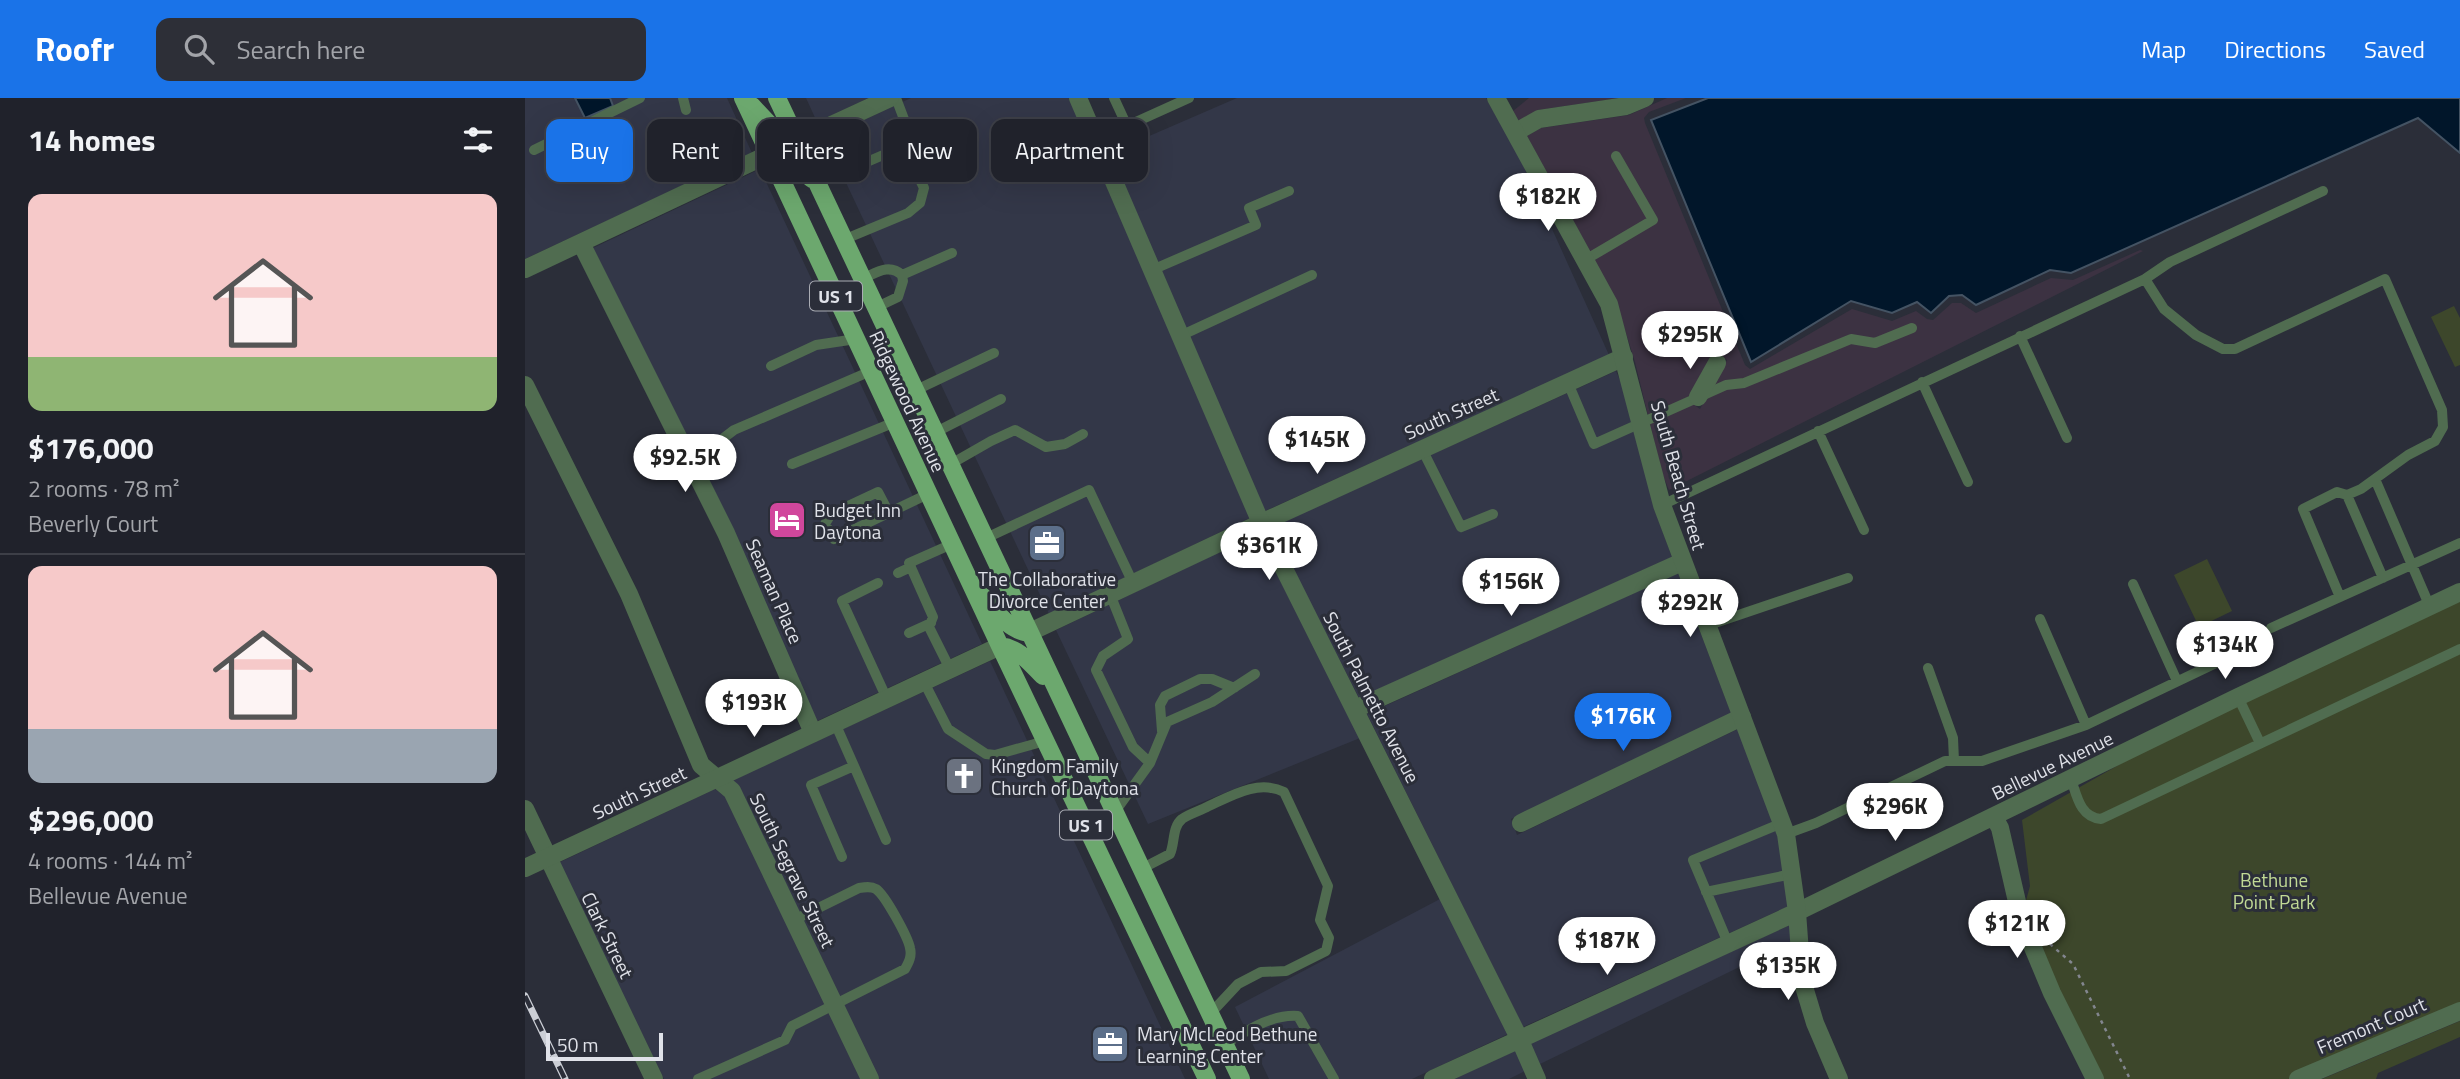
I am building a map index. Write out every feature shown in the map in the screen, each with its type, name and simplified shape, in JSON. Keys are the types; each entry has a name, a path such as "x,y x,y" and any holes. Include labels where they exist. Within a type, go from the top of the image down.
{"main road":[{"path":"743,98 763,119"},
{"name":"Ridgewood Avenue","path":"743,98 757,128"},
{"name":"Ridgewood Avenue","path":"777,98 787,119"},
{"name":"Ridgewood Avenue","path":"782,182 1000,646"},
{"name":"Ridgewood Avenue","path":"816,182 1028,633"},
{"path":"970,583 1008,625 1028,633"},
{"name":"US 1","path":"1028,633 1241,1079"},
{"path":"1000,646 1018,652 1053,686"},
{"name":"US 1","path":"1000,646 1207,1079"}],"street":[{"path":"845,119 890,98"},
{"name":"South Palmetto Avenue","path":"1078,98 1087,119"},
{"name":"South Beach Street","path":"1496,98 1609,304 1662,505 1784,829 1797,912 1802,979 1815,1023 1839,1079"},
{"path":"1516,132 1539,119 1626,106 1645,98"},
{"path":"525,269 757,160"},
{"name":"South Palmetto Avenue","path":"1114,182 1261,523 1520,1038 1537,1079"},
{"name":"Seaman Place","path":"581,243 726,533 813,733"},
{"name":"South Street","path":"1028,633 1624,357"},
{"path":"1698,397 1717,363"},
{"name":"South Segrave Street","path":"525,385 629,594 701,765 732,790 870,1079"},
{"path":"1356,709 1682,562"},
{"name":"Bellevue Avenue","path":"1433,1079 1797,912 2460,592"},
{"name":"South Street","path":"525,868 1000,646"},
{"path":"1521,823 1742,717"},
{"name":"Clark Street","path":"525,810 655,1079"},
{"path":"1994,817 2000,828 2021,919 2052,993 2095,1079"},
{"name":"Fremont Court","path":"2298,1079 2460,1012"}],"lane":[{"path":"534,150 640,98"},
{"path":"683,98 686,110"},
{"path":"896,98 904,119"},
{"path":"1142,119 1189,98"},
{"path":"1116,99 1124,119"},
{"path":"1585,260 1653,220 1616,156"},
{"path":"843,240 908,213 920,203 924,188 921,182"},
{"path":"1152,270 1256,225 1249,208 1289,191"},
{"path":"1662,505 2145,279 2170,262 2323,191"},
{"path":"902,275 952,253"},
{"path":"862,279 885,269 897,271 902,275 898,297 875,308"},
{"path":"1180,336 1312,275"},
{"path":"2145,279 2164,309 2196,335 2223,349 2235,349 2385,279 2441,410 2443,427 2435,441 2408,455 2361,489 2347,495 2337,492 2303,509 2340,597"},
{"path":"1568,383 1594,444 1726,385 1744,383 1851,339 1875,343 1912,328"},
{"path":"2019,336 2067,438"},
{"path":"771,366 816,345 856,339"},
{"path":"914,391 994,354"},
{"path":"691,463 734,430 871,371"},
{"path":"1922,382 1968,482"},
{"path":"934,433 1001,399"},
{"path":"792,464 895,422"},
{"path":"949,465 1016,430 1046,447 1065,444 1083,435"},
{"path":"1818,431 1864,530"},
{"path":"1422,449 1461,527 1493,514"},
{"path":"2375,479 2430,607"},
{"path":"984,539 1089,490 1133,583"},
{"path":"889,513 878,492 831,514 825,524 834,539 889,513 929,494"},
{"path":"2347,495 2383,578"},
{"path":"2271,628 2460,543"},
{"path":"950,669 929,627 933,617 909,563 952,544"},
{"path":"898,573 911,567"},
{"path":"1706,626 1848,578"},
{"path":"878,583 842,601 887,699"},
{"path":"2133,584 2177,681"},
{"path":"1110,594 1128,639 1103,656 1096,670 1133,747 1150,763"},
{"path":"2040,619 2086,725"},
{"path":"909,633 931,623"},
{"path":"1728,943 1693,860 1784,829 1816,823 1945,761 1982,761 2086,725 2257,643"},
{"path":"2071,779 2084,812 2092,818 2101,819 2460,649"},
{"path":"1928,668 1953,738 1954,761"},
{"path":"1114,813 1150,763 1167,722 1212,702 1255,674"},
{"path":"1162,735 1160,705 1165,696 1200,679 1212,679 1234,688"},
{"path":"924,682 948,729 986,754 995,755 1045,741"},
{"path":"2238,697 2260,743"},
{"path":"835,723 886,840"},
{"path":"842,857 811,785 854,766"},
{"path":"1141,869 1170,854 1175,843 1175,830 1181,820 1244,790 1273,786 1284,792 1328,886 1320,920 1329,938 1326,951 1286,971 1261,972 1238,984 1210,1014"},
{"path":"1706,892 1792,874"},
{"path":"698,1079 785,1040 792,1026 905,969 911,958 910,946 884,898 877,890 869,887 859,888 794,920"},
{"path":"1225,1044 1250,1029 1283,1015 1298,1016 1334,1079"}],"path":[{"path":"2048,942 2073,964 2130,1079"}],"shaded area":[{"path":"525,98 727,98 737,119 647,119 647,182 690,182 525,259"},
{"path":"575,98 610,98 613,106 585,118"},
{"path":"806,98 869,98 824,119 816,119"},
{"path":"911,98 1069,98 1078,119 991,119 991,182 1105,182 1250,518 1049,614 846,182 869,182 869,119 866,119"},
{"path":"1237,98 1486,98 1520,158 1609,355 1265,511 1123,182 1148,182 1148,137"},
{"path":"1529,98 1620,98 1538,110 1519,121 1513,111"},
{"path":"1667,98 1686,98 1649,112 1644,118 1645,123 1745,365 1750,369 1852,309 1892,321 1916,311 1933,320 1952,303 1961,303 1976,313 2051,278 2073,280 2143,251 1669,490 1662,473 1635,362 1616,301 1527,136 1541,128 1629,115","holes":["1714,351 1727,360 1700,409 1687,400"]},
{"path":"1708,98 2460,98 2460,153 2418,118 2071,273 2050,270 1976,305 1962,295 1949,296 1931,313 1917,302 1892,313 1851,301 1751,362 1651,120"},
{"path":"743,133 752,153 743,157"},
{"path":"757,170 757,182 766,182 982,644 817,721 593,248 733,182 743,182 743,177"},
{"path":"1616,371 1624,389 1654,508 1672,557 1359,698 1272,527"},
{"path":"1257,534 1360,738 1148,824 1056,630"},
{"path":"1678,573 1731,713 1511,819 1517,835 1738,729 1779,837 1789,906 1523,1027 1367,714"},
{"path":"990,661 1185,1079 879,1079 739,786 733,780"},
{"path":"715,789 726,797 861,1079 664,1079 558,863"},
{"path":"1440,899 1508,1034 1412,1079 1269,1079 1235,1007"},
{"path":"1790,925 1791,942 1540,1064 1530,1043"},
{"path":"1516,1050 1525,1071 1509,1079 1454,1079"}],"green space":[{"path":"2454,306 2460,318 2460,365 2455,367 2431,317"},
{"path":"2207,559 2232,611 2199,627 2174,575"},
{"name":"Bethune Point Park","path":"2460,592 2460,1011 2303,1079 2095,1079 2021,919 2030,886 2022,820 2238,697"},
{"path":"2460,1021 2460,1037 2378,1073 2376,1079 2322,1079"}],"railway":[{"path":"525,996 565,1079"}],"place":[{"name":"Budget Inn Daytona","path":"787,520"},
{"name":"The Collaborative Divorce Center","path":"1047,543"},
{"name":"Kingdom Family Church of Daytona","path":"964,776"},
{"name":"Mary McLeod Bethune Learning Center","path":"1110,1044"}]}
